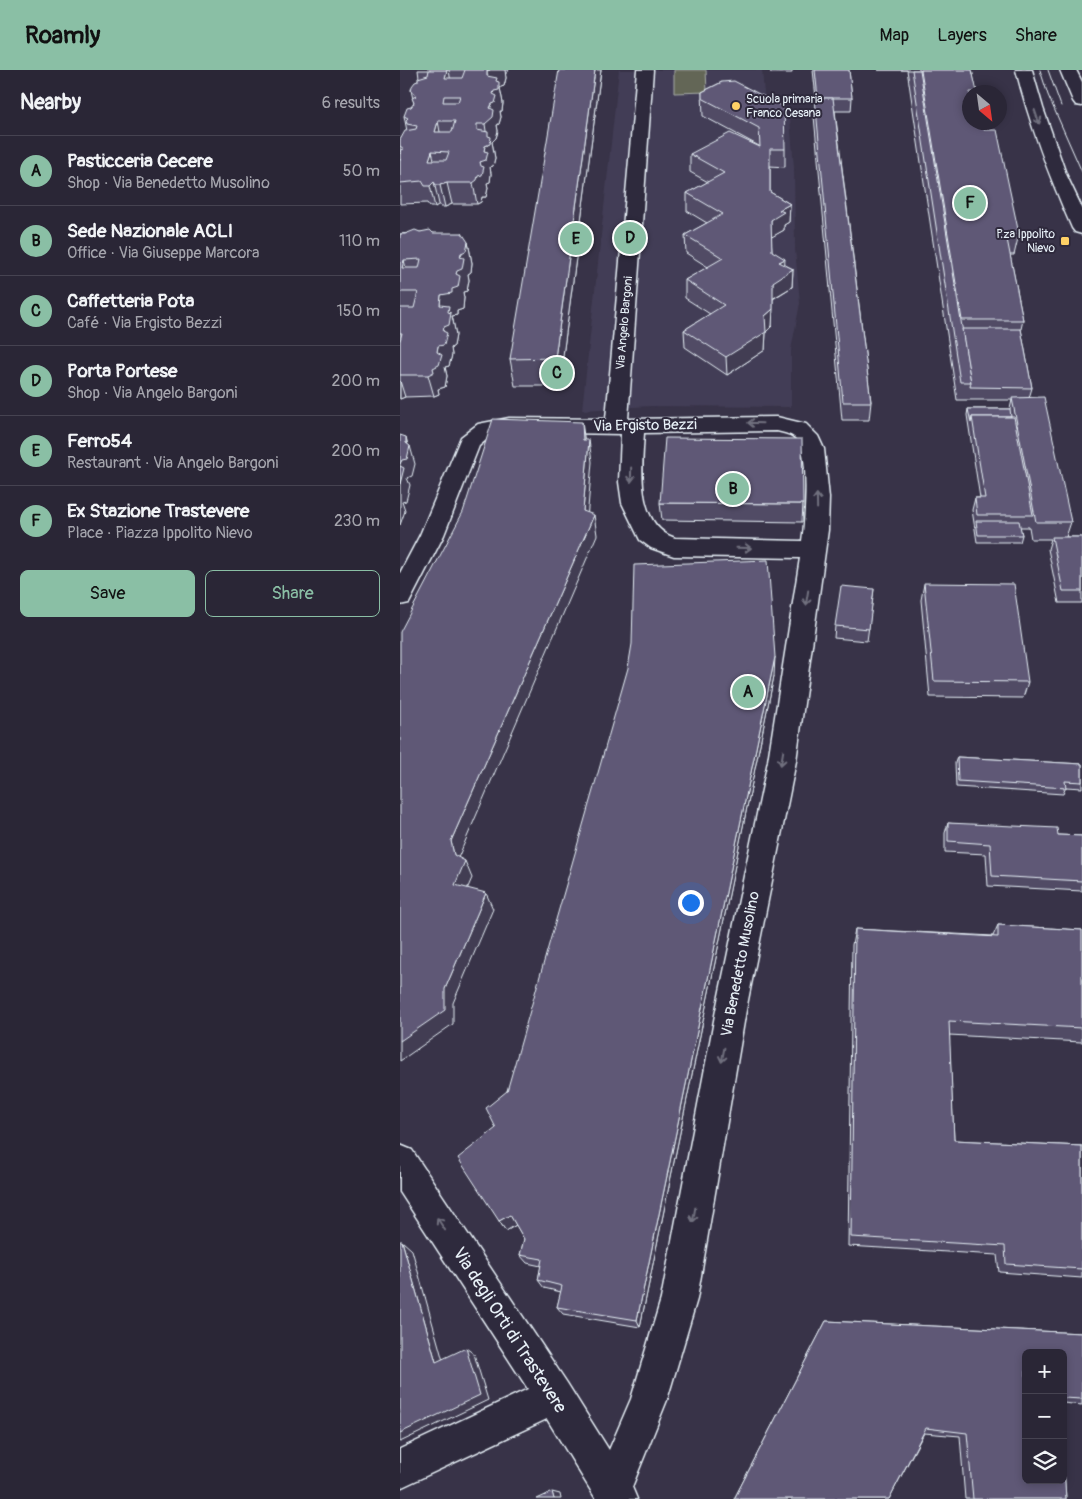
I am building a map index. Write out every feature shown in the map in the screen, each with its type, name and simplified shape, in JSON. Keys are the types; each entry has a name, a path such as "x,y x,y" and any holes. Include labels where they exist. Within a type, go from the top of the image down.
{"street":[{"name":"Via Angelo Bargoni","path":"645,70 625,426 631,492 644,528 653,538 674,547 814,550"},
{"path":"1024,70 1034,108 1054,166 1067,200 1077,215 1082,228"},
{"path":"1068,70 1082,101"},
{"name":"Via Ergisto Bezzi","path":"400,596 432,535 469,442 486,429 509,425 777,424 790,426 802,432"},
{"name":"Via Benedetto Musolino","path":"615,1494 649,1400 679,1299 731,1010 782,761 814,550 818,502 815,451 812,442 802,432"},
{"name":"Via degli Orti di Trastevere","path":"400,1162 554,1396 615,1494"},
{"path":"400,1469 554,1396"}],"shaded area":[{"path":"619,70 762,70 764,94 790,118 794,168 795,249 800,303 791,350 791,407 650,406 582,410"}],"green space":[{"path":"674,70 706,70 707,92 674,93"}],"building":[{"path":"429,70 447,70 445,78 462,78 465,70 487,70 487,76 497,78 496,81 499,82 499,90 494,91 493,94 497,96 495,103 490,108 494,110 493,117 485,124 477,124 477,130 488,132 488,136 491,137 490,144 485,146 484,151 488,152 486,160 480,162 481,166 484,167 482,175 478,176 477,180 473,183 436,185 434,182 430,186 425,186 422,181 400,183 400,150 404,149 400,146 400,140 405,131 416,129 417,126 407,124 406,120 408,118 404,116 407,108 411,107 414,103 412,98 416,96 411,90 412,86 418,81 418,78 428,75","holes":["444,96 460,96 458,102 443,102","438,121 455,121 452,132 435,132","432,151 449,152 446,160 429,160"]},
{"path":"559,70 595,70 555,358 510,359"},
{"path":"815,70 849,70 852,98 818,98"},
{"path":"912,70 920,70 971,382 960,382"},
{"path":"921,70 972,70 975,85 962,85 962,130 997,130 1019,234 1006,234 1023,320 962,320"},
{"path":"734,81 784,107 785,149 770,149 770,192 790,204 779,210 784,212 771,220 772,251 785,259 779,262 793,269 773,282 773,309 765,316 766,332 726,357 684,330 724,305 685,280 723,258 685,235 723,214 687,193 724,173 690,154 730,133 760,147 759,128 702,98 702,92 722,82"},
{"path":"815,98 833,98 871,402 843,402"},
{"path":"415,230 420,232 430,230 433,233 462,233 468,242 466,251 461,253 460,257 464,258 462,269 457,271 456,274 460,276 458,287 452,289 452,293 441,295 440,305 449,306 448,312 451,313 449,325 444,327 443,331 447,333 444,345 438,346 437,352 442,355 439,365 433,368 434,372 428,375 400,375 400,341 402,333 400,333 400,308 414,308 418,292 400,292 400,234","holes":["421,259 419,268 402,268 404,260"]},
{"path":"962,329 1021,329 1032,388 970,387 971,382"},
{"path":"1044,397 1071,522 1036,522 1012,398"},
{"path":"968,409 1010,409 1011,417 972,417 971,423"},
{"path":"972,417 1014,417 1033,515 977,515 975,498 985,498"},
{"path":"493,419 582,422 583,440 589,440 583,511 594,515 451,841 454,855 465,861 455,885 486,893 445,989 445,1010 400,1041 400,632 463,512"},
{"path":"400,435 406,437 406,443 410,446 407,459 402,460 400,464"},
{"path":"665,438 802,439 803,504 660,503"},
{"path":"400,466 404,468 400,484"},
{"path":"976,521 1019,521 1022,535 978,535"},
{"path":"1052,537 1082,537 1082,591 1063,591"},
{"path":"768,560 775,657 637,1320 557,1307 562,1286 538,1280 542,1259 520,1255 524,1239 510,1215 499,1221 458,1158 496,1128 486,1108 507,1091 628,668 632,644 634,565"},
{"path":"924,583 1014,584 1028,682 934,681"},
{"path":"841,586 874,589 869,629 835,626"},
{"path":"957,757 1082,764 1082,782 1065,781 1066,788 958,781"},
{"path":"948,823 1057,828 1058,835 1082,836 1082,881 992,876 990,844 948,841"},
{"path":"998,925 1082,930 1082,1028 949,1021 954,1140 1082,1146 1082,1269 1006,1264 1005,1246 851,1237 855,929 998,937"},
{"path":"400,1241 402,1241 436,1362 466,1348 480,1395 400,1433"},
{"path":"826,1321 1082,1333 1082,1399 1067,1398 1067,1349 1022,1349 1022,1484 1065,1484 1066,1499 973,1499 967,1433 926,1428 889,1499 734,1499"},
{"path":"552,1492 554,1499 537,1499"}],"tram line":[{"path":"1040,70 1048,95 1082,172"},
{"path":"1048,70 1061,106"}],"place":[{"name":"Scuola primaria Franco Cesana","path":"736,106"},
{"name":"Ex Stazione Trastevere","path":"970,203"},
{"name":"Porta Portese","path":"630,238"},
{"name":"Ferro54","path":"576,239"},
{"name":"P.za Ippolito Nievo","path":"1065,241"},
{"name":"Caffetteria Pota","path":"557,373"},
{"name":"Sede Nazionale ACLI","path":"733,489"},
{"name":"Pasticceria Cecere","path":"748,692"}]}
